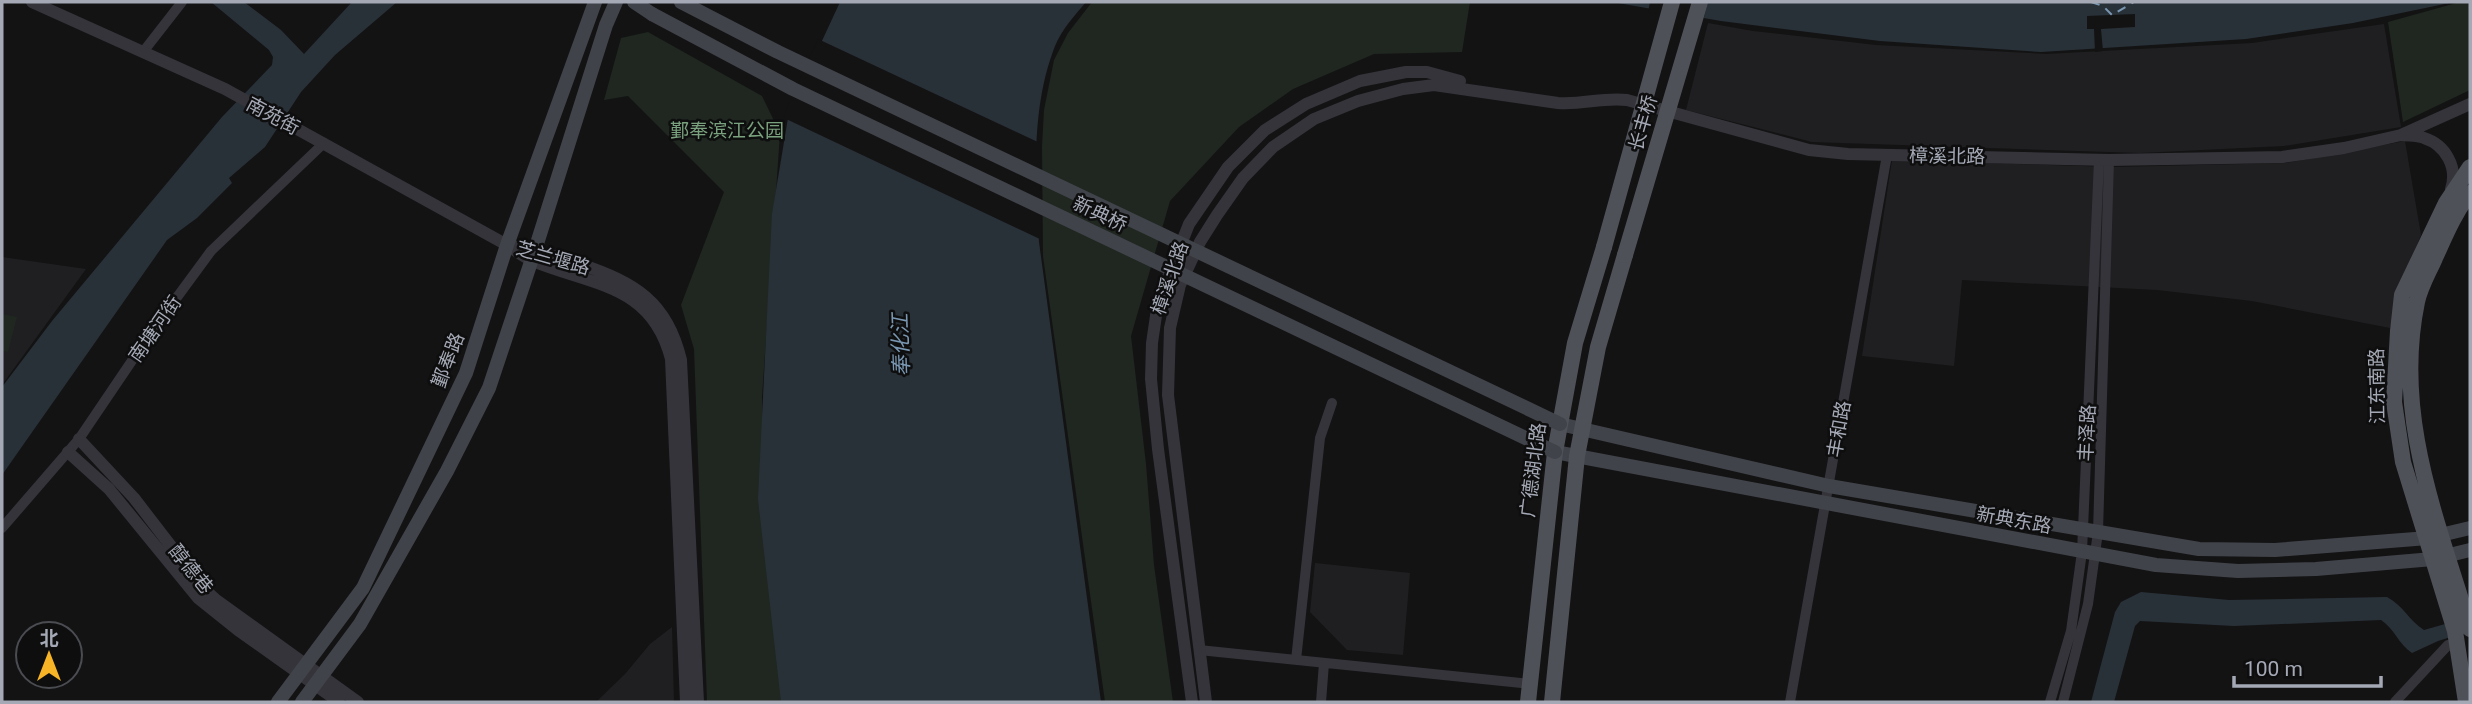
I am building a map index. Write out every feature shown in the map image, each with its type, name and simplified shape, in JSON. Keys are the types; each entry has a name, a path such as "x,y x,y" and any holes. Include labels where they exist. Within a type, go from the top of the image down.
{"main road":[{"name":"鄞奉路","path":"278,702 363,588 466,373 507,245 595,2"},
{"path":"302,702 360,624 453,459 489,388 606,25 616,2"},
{"name":"新典桥","path":"634,2 793,89 1555,452"},
{"name":"新典桥","path":"681,2 778,52 1560,424"},
{"name":"长丰桥","path":"1604,247 1672,2"},
{"name":"长丰桥","path":"1581,430 1598,347 1700,2"},
{"name":"江东南路","path":"2435,537 2403,462 2394,402 2398,331 2402,295 2446,202 2470,167"},
{"name":"江东南路","path":"2466,702 2463,633 2440,557 2421,470 2411,405 2411,348 2417,300 2454,213 2470,193"},
{"name":"广德湖北路","path":"1528,702 1555,452 1575,343 1604,247"},
{"name":"新典东路","path":"1560,424 1829,486 2199,549 2275,550 2435,537 2470,528"},
{"path":"1552,702 1581,430"},
{"name":"新典东路","path":"1555,452 2155,565 2238,571 2316,569 2440,557 2470,550"}],"street":[{"name":"南苑街","path":"32,2 225,89 507,245"},
{"path":"143,52 182,2"},
{"name":"樟溪北路","path":"1192,702 1152,379 1152,343 1158,302 1189,224 1228,166 1265,130 1317,99 1360,81 1427,72 1500,94"},
{"name":"樟溪北路","path":"1206,702 1168,395 1174,306 1180,285 1200,242 1243,178 1273,147 1314,119 1358,101 1403,89 1434,85 1575,104 1603,99 1627,100 1828,153 2104,160 2282,157 2344,148 2401,135 2470,104"},
{"name":"樟溪北路","path":"2401,135 2425,138 2443,151 2452,164 2455,177 2446,202"},
{"name":"南塘河街","path":"2,528 79,439 150,334 211,251 324,143"},
{"name":"丰和路","path":"1790,702 1887,155"},
{"name":"丰泽路","path":"2063,702 2088,604 2104,160"},
{"name":"丰泽路","path":"2050,702 2071,631 2088,553 2104,160"},
{"name":"芝兰堰路","path":"507,245 611,286 631,297 661,329 667,345 672,375 686,702"},
{"name":"芝兰堰路","path":"534,255 610,275 637,289 662,313 674,336 681,360 698,702"},
{"path":"1296,660 1320,438 1332,403"},
{"name":"醇德巷","path":"79,439 134,498 204,589 302,669"},
{"name":"醇德巷","path":"68,452 109,489 198,598 318,680 358,702"},
{"path":"2395,702 2448,645 2463,633"},
{"path":"1199,650 1531,684"},
{"path":"1321,702 1324,663"},
{"name":"醇德巷","path":"318,680 339,702"}],"shaded area":[{"path":"1708,23 1876,45 2046,54 2252,43 2384,24 2401,127 2284,146 2140,153 1812,142 1686,110"},
{"path":"2405,141 2421,235 2400,288 2390,328 2252,301 2157,290 1962,280 1954,366 1862,356 1892,160 2113,167 2286,163"},
{"path":"2,257 86,269 2,385"},
{"path":"1315,563 1410,573 1403,655 1347,650 1310,612"},
{"path":"672,627 674,702 596,702 625,674 650,644"}],"green space":[{"path":"1092,2 1470,2 1462,52 1374,54 1293,89 1239,127 1170,201 1131,336 1146,464 1154,565 1173,702 1105,702 1043,256 1044,110 1054,60 1068,33"},
{"path":"2460,2 2470,2 2470,90 2403,122 2388,22"},
{"name":"鄞奉滨江公园","path":"648,32 762,96 780,133 762,397 765,544 785,702 707,702 694,349 681,305 724,192 628,96 604,100 621,38"},
{"path":"2,314 17,317 8,352 2,351"}],"water":[{"path":"211,2 244,2 281,30 304,54 352,2 397,2 335,55 301,92 265,147 229,178 232,183 197,218 167,240 2,475 2,387 52,321 222,117 272,65 273,57 269,50"},
{"name":"奉化江","path":"840,2 1086,2 1061,34 1047,69 1038,118 1036,193 1039,242 1101,702 781,702 758,499 772,214 789,112"},
{"path":"1612,2 2454,2 2353,23 2246,39 2041,52 1880,41 1721,21"},
{"path":"2141,592 2229,600 2387,597 2424,630 2470,617 2470,631 2412,653 2381,620 2234,626 2140,621 2135,626 2114,702 2091,702 2115,612 2121,602"}],"pier":[{"path":"1650,2 1708,2 1703,21 1648,12"},
{"path":"2135,14 2135,27 2101,29 2103,51 2095,52 2094,29 2087,29 2087,16"},
{"path":"818,39 1040,143 1042,240 784,118"}],"ferry route":[{"path":"2091,2 2103,6 2112,15 2134,2"}]}
